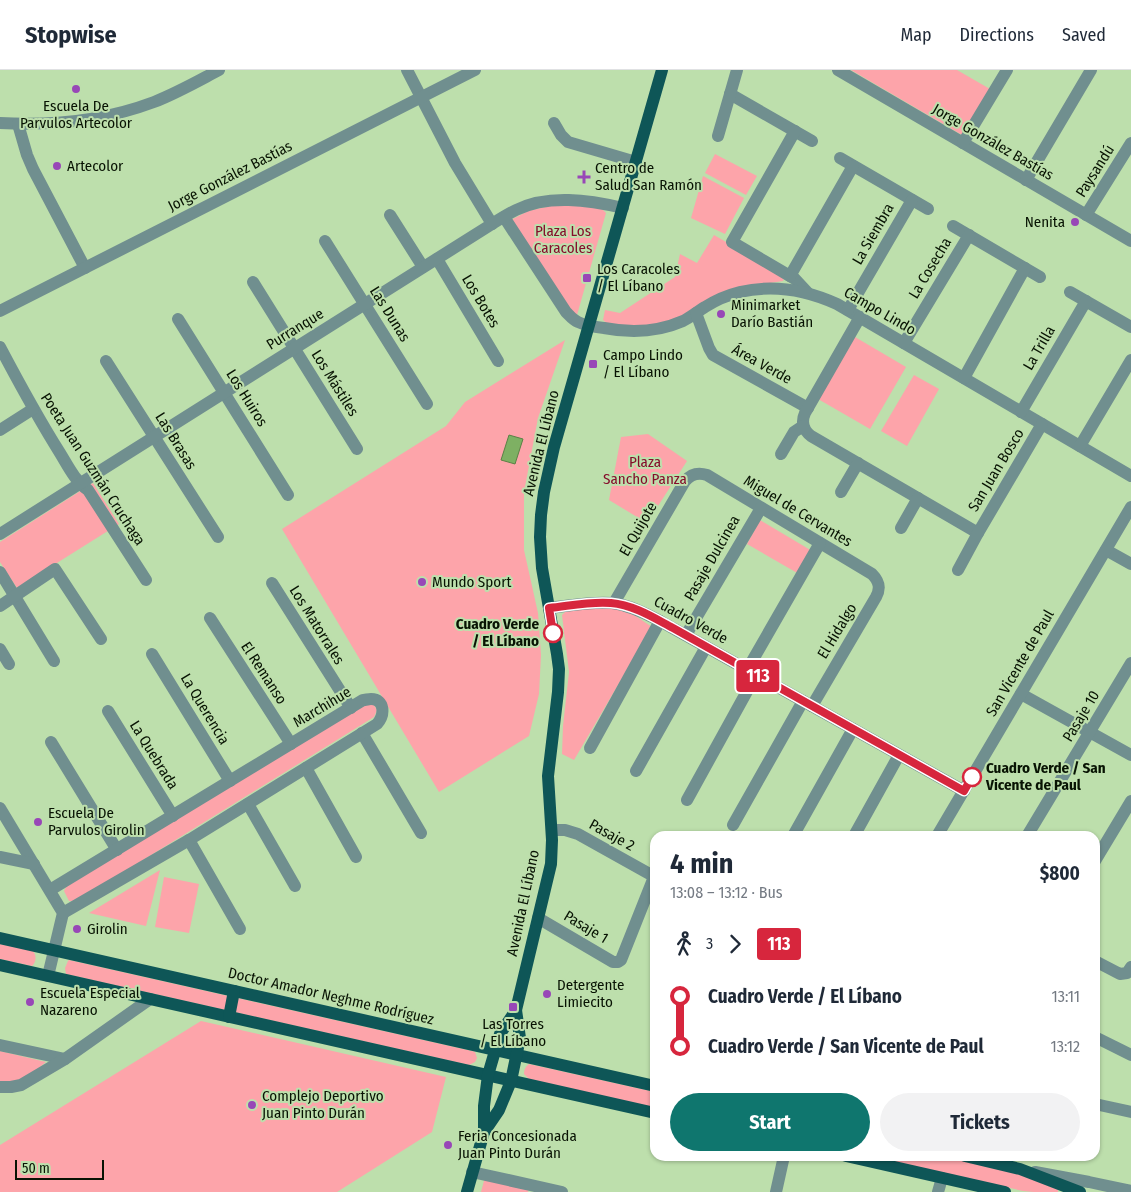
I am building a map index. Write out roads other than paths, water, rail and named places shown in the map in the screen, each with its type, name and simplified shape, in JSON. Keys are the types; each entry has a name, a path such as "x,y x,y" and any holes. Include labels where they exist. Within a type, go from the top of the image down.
{"main road":[{"name":"Avenida El Líbano","path":"467,1192 484,1132 484,1106 488,1075 500,1034 516,1010 551,864 552,830 548,797 548,776 559,683 557,654 540,553 540,526 544,492 554,447 662,70"},
{"name":"Doctor Amador Neghme Rodríguez","path":"0,938 650,1085"},
{"path":"0,965 650,1112"},
{"path":"229,1017 234,991"},
{"name":"Avenida El Líbano","path":"484,1132 499,1110 511,1081 520,1038 516,1010"},
{"path":"868,1161 1005,1192"},
{"path":"986,1161 1020,1169 1080,1192"}],"street":[{"path":"0,124 68,121 123,111 172,94 220,70"},
{"path":"407,70 455,163 492,224"},
{"name":"Jorge González Bastías","path":"0,311 475,70"},
{"path":"718,136 737,70"},
{"name":"Jorge González Bastías","path":"838,70 1131,242"},
{"path":"963,143 1007,70"},
{"path":"1026,180 1091,70"},
{"path":"730,94 812,141"},
{"path":"554,123 561,136 568,142 636,162"},
{"path":"18,124 33,170 84,268"},
{"path":"795,131 732,242 790,276 800,283 808,293"},
{"name":"Paysandú","path":"1086,216 1131,143"},
{"name":"La Siembra","path":"840,158 928,209"},
{"path":"790,276 853,166"},
{"name":"Purranque","path":"0,534 517,209 556,200 588,201 623,208"},
{"name":"La Siembra","path":"848,310 912,200"},
{"path":"390,215 423,267"},
{"path":"504,217 566,312 576,321 589,326"},
{"name":"La Cosecha","path":"953,226 1040,277"},
{"name":"La Cosecha","path":"904,343 969,235"},
{"name":"Las Dunas","path":"326,241 427,404"},
{"name":"Los Botes","path":"436,259 498,361"},
{"path":"964,378 1025,268"},
{"name":"Los Mástiles","path":"253,282 357,449"},
{"name":"Campo Lindo","path":"589,326 624,331 651,330 685,320 716,301 742,292 774,288 808,293 848,310 1131,476"},
{"path":"1070,292 1131,327"},
{"name":"La Trilla","path":"1021,412 1086,301"},
{"name":"Área Verde","path":"696,313 713,354 808,408"},
{"path":"781,454 794,432 803,426 803,417 860,317"},
{"name":"Los Huiros","path":"178,319 288,495"},
{"name":"Poeta Juan Guzmán Cruchaga","path":"0,348 33,409 80,484 88,490 146,580"},
{"path":"1080,446 1131,360"},
{"name":"Las Brasas","path":"106,362 218,537"},
{"path":"0,430 33,409"},
{"name":"San Juan Bosco","path":"958,570 1042,424"},
{"name":"San Juan Bosco","path":"803,426 811,436 978,533"},
{"path":"841,492 858,463"},
{"name":"Miguel de Cervantes","path":"694,474 707,475 872,574 879,584"},
{"name":"El Quijote","path":"614,603 685,481 694,474"},
{"path":"901,528 918,498"},
{"name":"San Vicente de Paul","path":"940,831 1131,507"},
{"name":"Pasaje Dulcinea","path":"689,630 761,508"},
{"path":"687,800 751,672 820,543"},
{"path":"1106,550 1131,564"},
{"path":"0,606 55,569 101,639"},
{"path":"0,572 54,661"},
{"name":"Los Matorrales","path":"272,584 351,708"},
{"name":"El Hidalgo","path":"807,703 819,693 876,597 879,584"},
{"name":"Cuadro Verde","path":"549,608 591,603 614,603 638,610 660,621 689,630 706,647 964,791"},
{"name":"El Remanso","path":"210,618 291,744"},
{"path":"590,748 660,621"},
{"path":"636,770 706,647"},
{"path":"0,649 9,664"},
{"name":"La Querencia","path":"152,654 230,781"},
{"name":"Pasaje 10","path":"1030,831 1131,663"},
{"path":"1021,694 1131,755"},
{"name":"Marchihue","path":"50,890 363,700 377,700 381,705 383,714 378,724 189,840 63,912"},
{"path":"733,825 807,703"},
{"name":"La Quebrada","path":"108,711 173,816"},
{"path":"795,831 853,729"},
{"path":"362,733 421,833"},
{"path":"51,742 117,850"},
{"path":"857,831 899,755"},
{"path":"306,768 356,857"},
{"path":"1100,853 1131,801"},
{"path":"248,804 295,886"},
{"path":"0,808 63,912 48,976"},
{"name":"Pasaje 2","path":"552,830 565,830 578,834 650,875"},
{"path":"189,840 240,929"},
{"path":"0,857 34,864"},
{"name":"Pasaje 2","path":"618,962 621,960 650,887"},
{"name":"Pasaje 1","path":"538,918 613,962 618,962"},
{"path":"1100,963 1120,974 1127,973 1131,967"},
{"path":"0,1088 21,1085 65,1059 150,999"},
{"path":"1100,1040 1131,1055"},
{"path":"0,1045 65,1059"},
{"path":"1100,1105 1131,1112"},
{"path":"776,1192 783,1161"},
{"path":"1020,1169 1131,1191"},
{"path":"472,1172 562,1192"},
{"path":"938,1192 942,1178"}],"place":[{"name":"Escuela De Parvulos Artecolor","path":"76,89"},
{"name":"Artecolor","path":"57,166"},
{"name":"Centro de Salud San Ramón","path":"584,177"},
{"name":"Nenita","path":"1075,222"},
{"name":"Los Caracoles / El Líbano","path":"587,278"},
{"name":"Minimarket Darío Bastián","path":"721,314"},
{"name":"Campo Lindo / El Líbano","path":"593,364"},
{"name":"Mundo Sport","path":"422,582"},
{"name":"Cuadro Verde / El Líbano","path":"553,633"},
{"name":"Cuadro Verde / San Vicente de Paul","path":"972,777"},
{"name":"Escuela De Parvulos Girolin","path":"38,822"},
{"name":"Girolin","path":"77,929"},
{"name":"Detergente Limiecito","path":"547,994"},
{"name":"Escuela Especial Nazareno","path":"30,1002"},
{"name":"Las Torres / El Líbano","path":"513,1007"},
{"name":"Complejo Deportivo Juan Pinto Durán","path":"252,1105"},
{"name":"Feria Concesionada Juan Pinto Durán","path":"448,1145"}],"park label":[{"name":"Plaza Los Caracoles","path":"563,240"},
{"name":"Plaza Sancho Panza","path":"645,470"}]}
